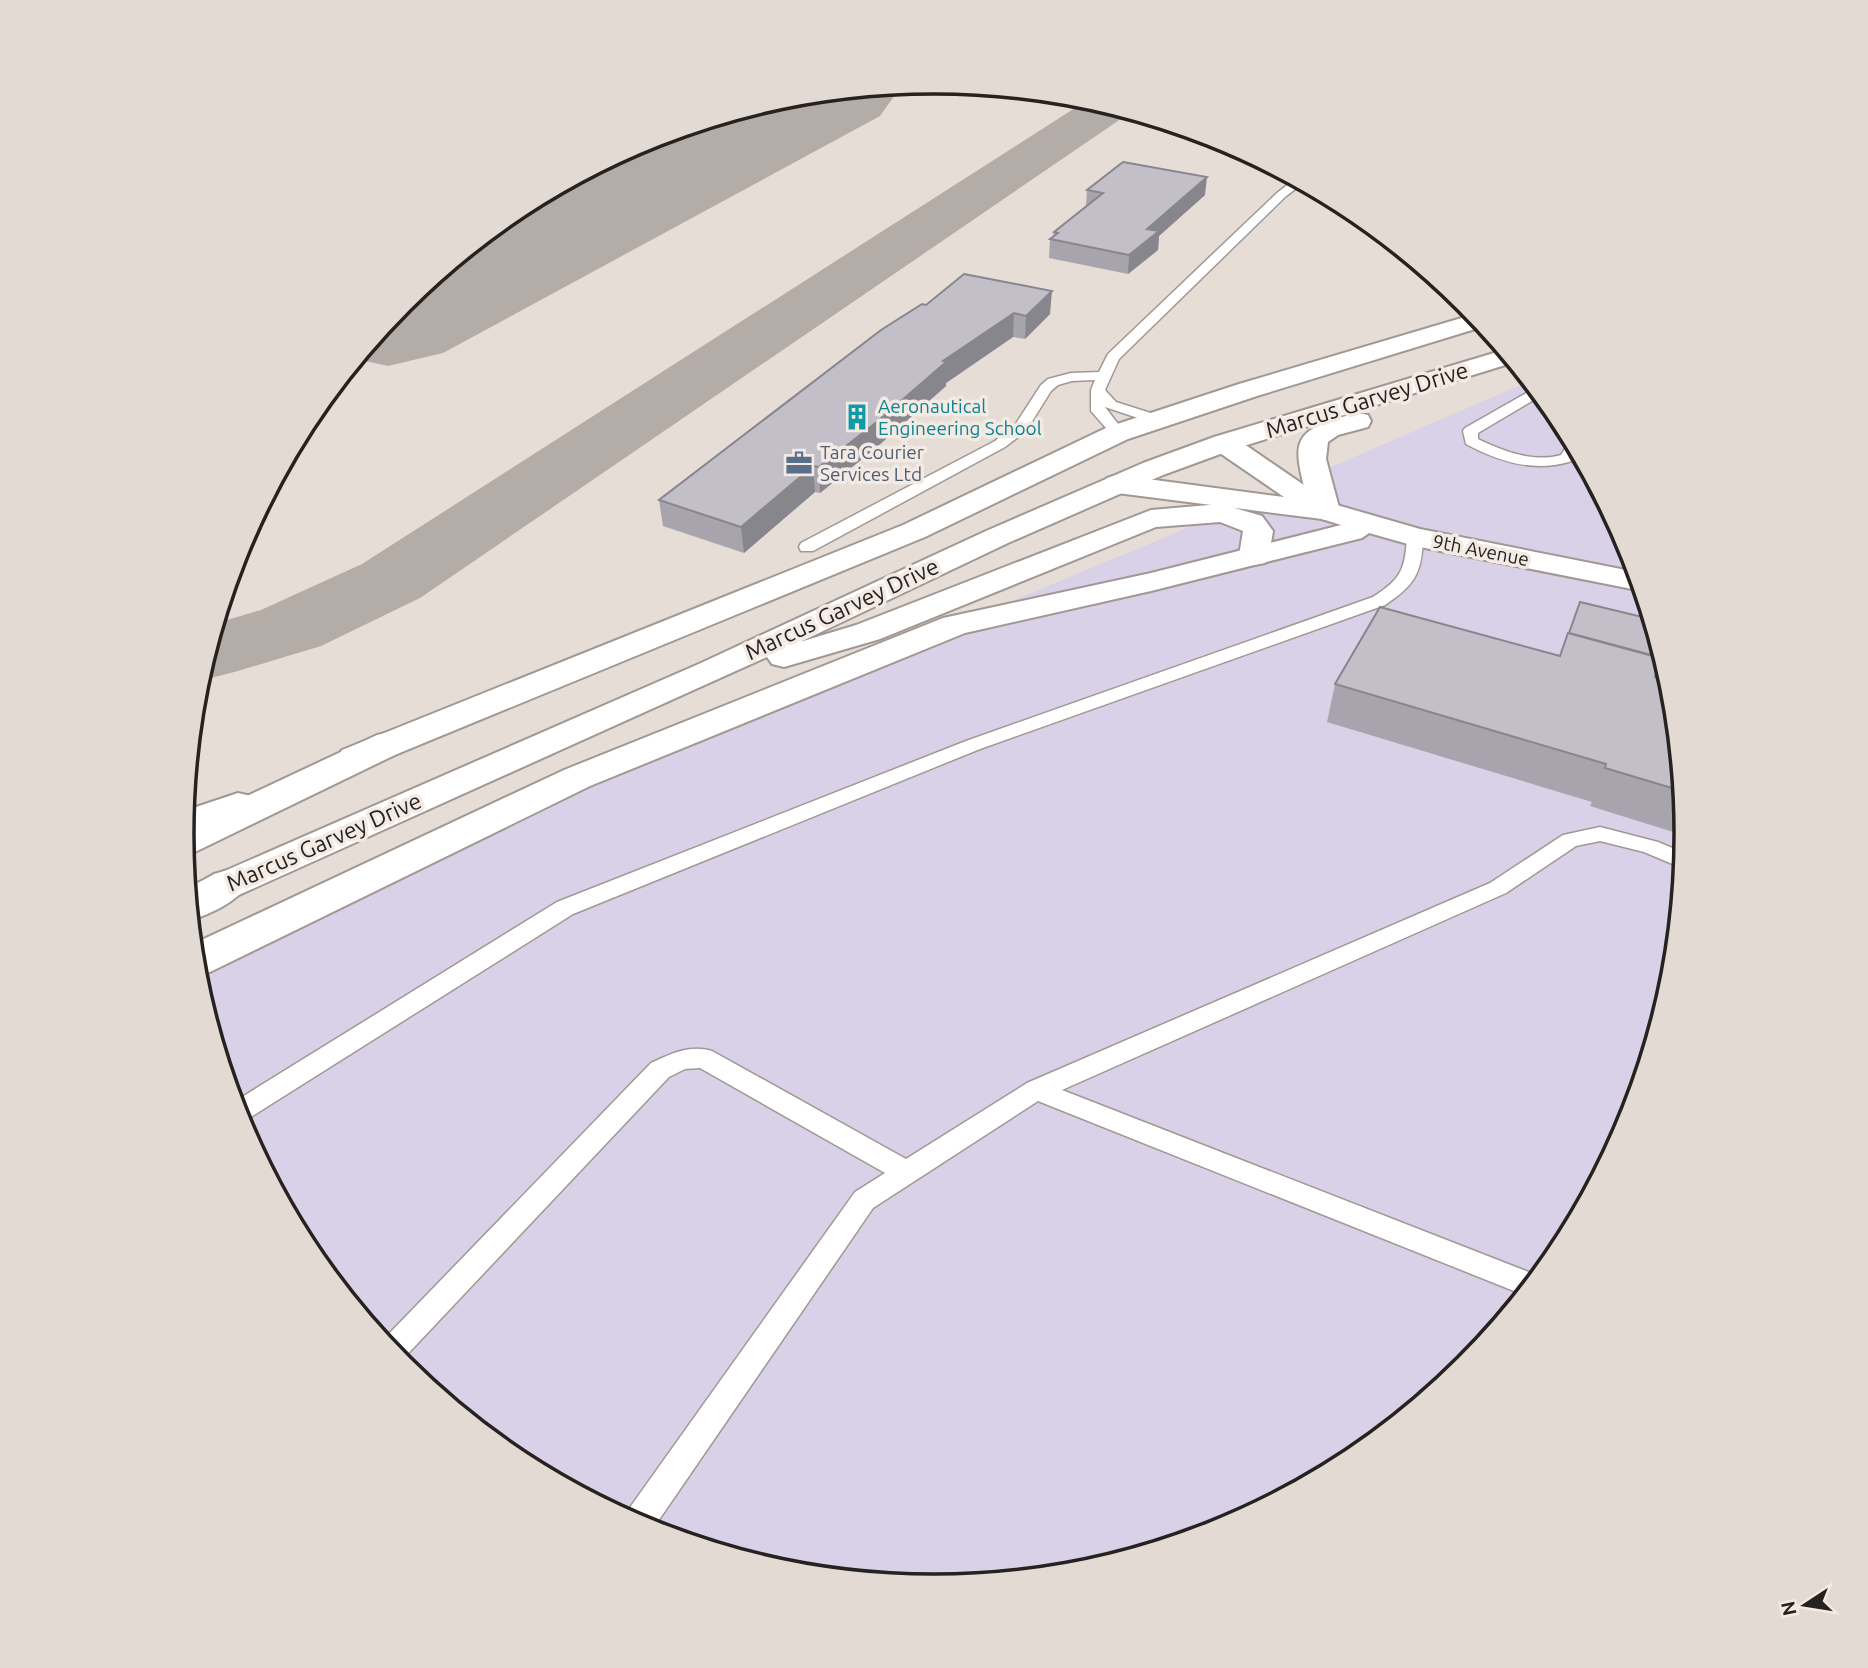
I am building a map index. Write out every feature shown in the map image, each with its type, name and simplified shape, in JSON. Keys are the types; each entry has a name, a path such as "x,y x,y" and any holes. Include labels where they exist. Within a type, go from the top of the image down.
{"main road":[{"name":"Marcus Garvey Drive","path":"195,820 914,531 1118,433 1155,419 1469,323"},
{"path":"1224,443 1213,418 1219,413 1353,380 1484,340"},
{"name":"Marcus Garvey Drive","path":"198,899 713,670 1117,484 1224,443 1500,359"},
{"path":"1325,511 1312,459 1315,439 1328,429 1444,397 1511,372"},
{"name":"9th Avenue","path":"1224,443 1325,511"},
{"name":"9th Avenue","path":"1117,484 1325,511 1415,537 1628,580"},
{"path":"713,670 773,661 868,632 1151,519 1221,513 1251,522 1258,531 1254,556"},
{"path":"205,956 578,778 955,625 1151,582 1351,532 1364,523"},
{"path":"194,837 390,743"}],"lane":[{"path":"1281,195 1285,184"},
{"path":"1118,433 1098,411 1101,383 1113,357 1291,187"},
{"path":"807,547 1000,444 1021,428 1046,388 1053,382 1071,377 1101,383"},
{"path":"1101,383 1111,405 1155,419"},
{"path":"1530,396 1470,431 1471,441 1488,450 1532,461 1558,462 1569,455"},
{"path":"247,1107 565,908 973,745 1177,675 1379,601 1402,586 1414,569 1415,537"},
{"path":"644,1514 864,1200 906,1172 1036,1090 1498,888 1570,840 1600,834 1651,847 1673,857"},
{"path":"399,1344 660,1070 681,1060 703,1058 906,1172"},
{"path":"1036,1090 1523,1282"}],"shaded area":[{"path":"1521,385 1574,464 1617,551 1634,596 1659,690 1672,786 1672,882 1659,978 1634,1072 1597,1161 1549,1245 1490,1322 1457,1357 1422,1390 1345,1449 1261,1497 1217,1517 1172,1534 1078,1559 1031,1567 934,1574 837,1567 790,1559 696,1534 651,1517 607,1497 523,1449 446,1390 411,1357 378,1322 319,1245 271,1161 234,1072 220,1025 203,943 248,919 1259,498"}],"building":[{"path":"1123,162 1207,177 1147,229 1159,231 1129,255 1050,239 1058,233 1054,232 1103,193 1087,190"},
{"path":"964,274 1052,291 1026,316 1014,313 943,361 946,362 878,421 819,467 813,466 741,527 659,500 881,330 922,304 926,305"},
{"path":"1580,602 1640,616 1651,655 1569,633"},
{"path":"1380,607 1560,656 1568,633 1651,656 1667,737 1672,788 1605,768 1606,764 1335,684"}],"taxiway":[{"path":"218,650 291,628 391,581 1099,114"}],"runway":[{"path":"417,305 815,105"}],"place":[{"name":"Aeronautical Engineering School","path":"857,417"},
{"name":"Tara Courier Services Ltd","path":"799,463"}]}
